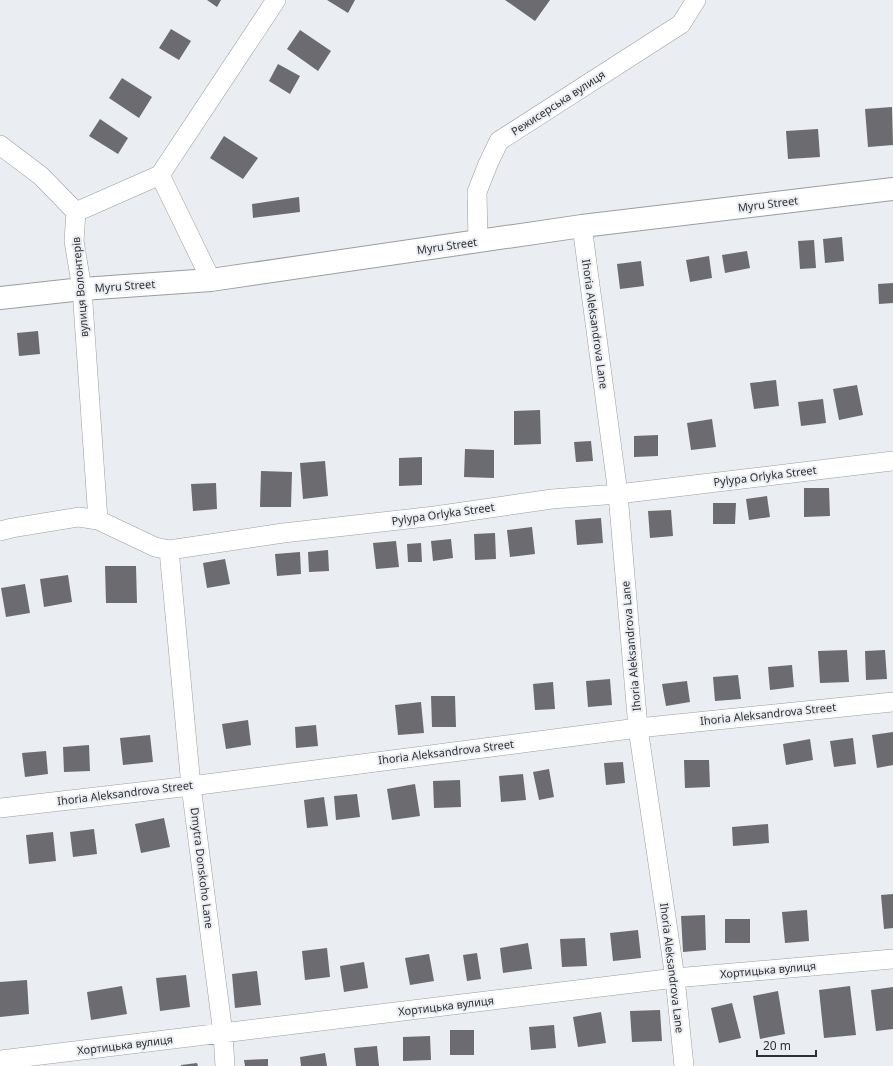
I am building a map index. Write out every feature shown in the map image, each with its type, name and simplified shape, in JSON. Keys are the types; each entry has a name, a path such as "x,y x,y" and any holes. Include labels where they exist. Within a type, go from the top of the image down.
{"street":[{"path":"0,145 41,176 76,212 160,175 276,0"},
{"name":"Режисерська вулиця","path":"478,241 477,192 499,141 681,24 696,0"},
{"path":"160,175 211,280"},
{"name":"Myru Street","path":"0,298 82,289 211,280 582,226 893,189"},
{"name":"вулиця Волонтерів","path":"76,212 74,240 82,289 98,520"},
{"name":"Ihoria Aleksandrova Lane","path":"582,226 618,494 638,728 675,978 684,1066"},
{"name":"Pylypa Orlyka Street","path":"0,531 79,517 98,520 155,547 169,550 283,533 435,516 552,499 618,494 893,461"},
{"name":"Dmytra Donskoho Lane","path":"169,550 191,786 223,1034 225,1066"},
{"name":"Ihoria Aleksandrova Street","path":"0,808 191,786 638,728 893,702"},
{"name":"Хортицька вулиця","path":"0,1060 675,978 893,959"}],"building":[{"path":"207,0 221,0 217,7"},
{"path":"327,0 355,0 348,13"},
{"path":"505,0 550,0 535,21"},
{"path":"171,29 191,41 179,60 159,48"},
{"path":"300,30 331,51 318,71 287,49"},
{"path":"278,64 300,76 290,94 269,81"},
{"path":"122,78 152,97 139,118 109,98"},
{"path":"892,107 893,145 868,147 865,109"},
{"path":"100,119 128,138 118,154 89,136"},
{"path":"818,129 820,157 788,159 786,131"},
{"path":"224,136 258,158 243,179 210,158"},
{"path":"299,197 300,212 253,218 252,204"},
{"path":"842,237 844,261 825,263 823,239"},
{"path":"814,240 816,268 800,269 798,241"},
{"path":"747,251 750,268 725,273 722,255"},
{"path":"709,256 712,278 690,282 686,260"},
{"path":"641,261 644,286 620,289 617,264"},
{"path":"893,283 893,303 879,304 878,284"},
{"path":"38,331 40,354 19,356 17,333"},
{"path":"776,380 779,406 754,409 750,383"},
{"path":"857,385 863,415 839,420 833,389"},
{"path":"823,399 826,423 801,426 798,402"},
{"path":"540,410 541,444 514,445 514,411"},
{"path":"712,419 716,447 691,450 687,423"},
{"path":"658,435 658,456 634,457 634,436"},
{"path":"591,441 593,461 576,462 574,442"},
{"path":"465,449 494,450 494,478 464,477"},
{"path":"422,457 422,485 399,486 399,458"},
{"path":"325,461 328,496 303,499 300,463"},
{"path":"261,471 292,472 291,507 260,507"},
{"path":"216,483 217,509 193,511 191,484"},
{"path":"804,488 829,488 830,516 804,517"},
{"path":"767,496 770,517 749,520 746,499"},
{"path":"713,503 736,503 735,524 713,524"},
{"path":"671,510 673,536 650,538 648,511"},
{"path":"601,518 603,543 577,545 575,520"},
{"path":"532,527 535,554 510,557 507,530"},
{"path":"495,533 496,559 475,560 474,534"},
{"path":"451,539 453,558 433,561 431,541"},
{"path":"396,541 399,567 376,569 373,543"},
{"path":"421,543 422,562 408,562 407,544"},
{"path":"328,550 329,571 309,572 308,552"},
{"path":"300,552 301,574 277,576 275,554"},
{"path":"225,559 230,584 207,588 203,563"},
{"path":"105,566 136,566 137,603 106,603"},
{"path":"68,575 72,602 44,607 40,579"},
{"path":"25,584 30,613 6,617 1,588"},
{"path":"847,650 849,682 820,683 818,651"},
{"path":"885,650 887,679 866,680 865,651"},
{"path":"792,665 794,687 770,690 768,667"},
{"path":"738,675 741,699 715,701 713,677"},
{"path":"610,679 612,705 588,707 586,681"},
{"path":"687,681 690,702 666,706 662,684"},
{"path":"553,682 555,709 535,710 533,684"},
{"path":"431,696 455,696 456,727 432,727"},
{"path":"421,702 424,733 398,735 395,705"},
{"path":"248,720 251,745 226,749 222,724"},
{"path":"316,725 318,746 296,748 295,727"},
{"path":"893,732 893,765 877,768 872,735"},
{"path":"150,735 153,762 123,765 120,738"},
{"path":"853,738 856,764 834,767 830,741"},
{"path":"810,739 813,760 786,765 783,744"},
{"path":"89,745 90,771 64,772 63,747"},
{"path":"46,751 48,774 25,777 22,753"},
{"path":"684,760 709,760 710,787 685,788"},
{"path":"623,762 625,783 606,785 604,763"},
{"path":"549,769 554,797 539,800 533,772"},
{"path":"523,774 526,800 501,802 499,776"},
{"path":"460,780 461,807 434,808 433,781"},
{"path":"415,784 420,816 392,820 387,789"},
{"path":"357,794 360,817 336,820 334,796"},
{"path":"324,797 328,826 307,828 304,800"},
{"path":"164,818 170,847 141,853 135,824"},
{"path":"768,824 769,843 733,846 732,827"},
{"path":"94,829 97,854 73,857 70,832"},
{"path":"53,832 56,861 29,864 26,835"},
{"path":"893,894 893,928 884,929 881,895"},
{"path":"807,910 809,941 785,943 782,912"},
{"path":"705,915 706,950 683,952 681,916"},
{"path":"725,919 750,919 750,943 725,943"},
{"path":"638,930 641,958 613,961 610,933"},
{"path":"585,938 587,966 562,967 560,939"},
{"path":"528,943 532,969 503,973 500,948"},
{"path":"327,948 330,977 305,980 302,951"},
{"path":"477,953 481,979 467,981 463,955"},
{"path":"429,954 434,981 410,985 405,958"},
{"path":"364,962 368,988 344,992 340,966"},
{"path":"257,971 261,1005 235,1008 232,974"},
{"path":"186,975 190,1007 160,1011 156,978"},
{"path":"27,980 29,1014 0,1017 0,982"},
{"path":"122,986 127,1014 91,1020 87,992"},
{"path":"850,986 856,1035 824,1038 819,990"},
{"path":"893,987 893,1029 876,1031 871,990"},
{"path":"778,991 785,1034 760,1039 753,996"},
{"path":"732,1003 741,1038 719,1043 711,1008"},
{"path":"660,1010 662,1041 632,1042 630,1011"},
{"path":"601,1012 606,1043 578,1047 573,1017"},
{"path":"554,1025 556,1048 531,1050 529,1027"},
{"path":"450,1030 474,1030 474,1055 450,1055"},
{"path":"430,1036 431,1060 403,1061 403,1037"},
{"path":"377,1046 379,1066 356,1066 354,1048"},
{"path":"325,1053 327,1066 301,1066 300,1057"},
{"path":"268,1059 268,1066 245,1066 244,1060"},
{"path":"197,1063 198,1066 181,1066 181,1065"}]}
